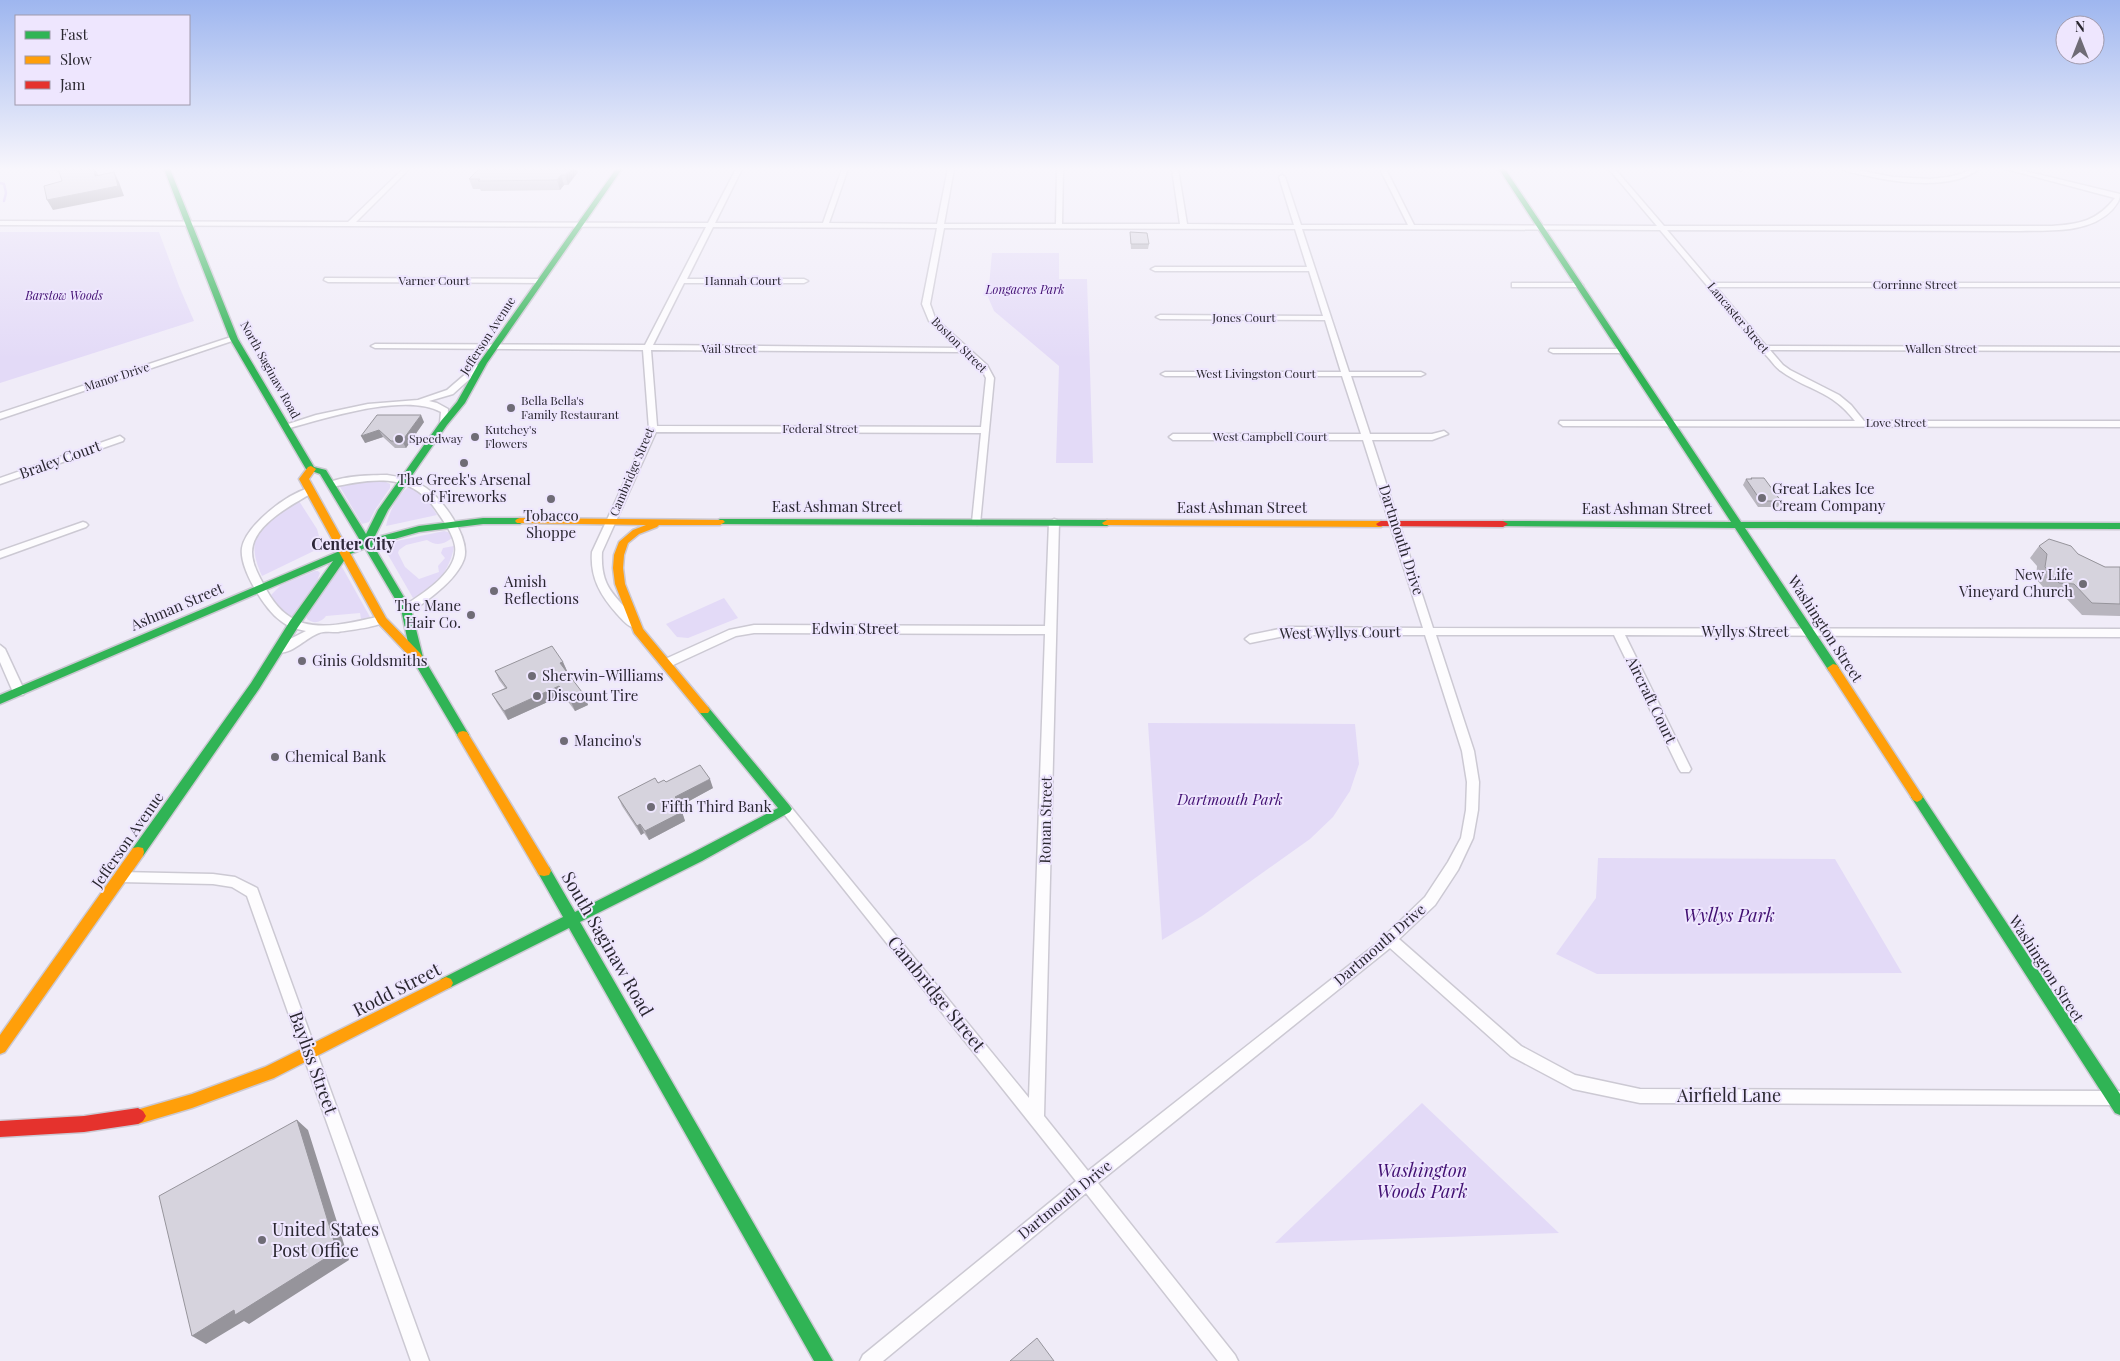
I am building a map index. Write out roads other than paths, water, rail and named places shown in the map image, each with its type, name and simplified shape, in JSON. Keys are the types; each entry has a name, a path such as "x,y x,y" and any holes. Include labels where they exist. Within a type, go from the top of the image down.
{"street":[{"name":"North Saginaw Road","path":"193,233 234,339 310,469 323,472 367,544"},
{"name":"Jefferson Avenue","path":"367,544 383,510 444,422 452,416 468,393 483,363 574,233"},
{"path":"647,349 708,233"},
{"name":"Boston Street","path":"940,233 926,304 932,320 984,367 990,378 978,522"},
{"name":"Dartmouth Drive","path":"869,1361 1087,1182 1390,940 1430,901 1453,866 1467,838 1472,810 1473,782 1468,751 1302,233"},
{"name":"Washington Street","path":"1545,233 1739,524 2118,1101"},
{"name":"Lancaster Street","path":"1665,233 1762,348 1787,373 1844,403 1861,423"},
{"path":"1155,269 1313,269"},
{"name":"Varner Court","path":"328,280 540,282"},
{"name":"Hannah Court","path":"682,281 804,281"},
{"path":"1515,285 1579,285"},
{"name":"Corrinne Street","path":"1709,285 2120,285"},
{"name":"Jones Court","path":"1160,317 1329,318"},
{"name":"Manor Drive","path":"0,416 234,339"},
{"name":"Vail Street","path":"375,346 964,350"},
{"name":"Wallen Street","path":"1762,348 2120,349"},
{"name":"Cambridge Street","path":"647,349 653,429 597,552 596,572 607,596 667,663 786,808 1036,1117 1229,1361"},
{"path":"1554,350 1623,351"},
{"path":"286,426 350,409 402,404 445,395 463,383 483,363"},
{"name":"West Livingston Court","path":"1165,374 1421,374"},
{"path":"402,404 426,404 440,407 445,412 444,422"},
{"name":"Love Street","path":"1562,423 2120,424"},
{"name":"Federal Street","path":"653,429 986,430"},
{"name":"West Campbell Court","path":"1172,437 1367,438 1432,437 1444,434"},
{"name":"Braley Court","path":"0,481 120,439"},
{"name":"North Saginaw Road","path":"310,469 304,479 310,491"},
{"path":"332,484 369,479 403,480 426,490 438,503 459,538 461,549 457,563 441,585 406,609"},
{"path":"382,620 318,629 294,624 270,605 249,565 247,549 251,538 259,526 273,513 310,491 346,552 382,620 417,657"},
{"name":"East Ashman Street","path":"367,544 419,529 450,524 506,520 2120,526"},
{"name":"Cambridge Street","path":"638,630 620,584 617,563 618,553 624,541 633,533 668,521"},
{"name":"Ronan Street","path":"1036,1117 1054,522"},
{"path":"0,555 83,525"},
{"name":"Ashman Street","path":"0,700 367,544"},
{"name":"South Saginaw Road","path":"367,544 406,609 417,657 573,920 824,1361"},
{"name":"Jefferson Avenue","path":"0,1047 346,552"},
{"name":"Jefferson Avenue","path":"280,649 318,629"},
{"name":"Edwin Street","path":"667,663 733,634 754,629 1050,630"},
{"name":"West Wyllys Court","path":"1250,639 1288,631 1431,631"},
{"name":"Wyllys Street","path":"1431,631 2120,633"},
{"name":"Aircraft Court","path":"1618,632 1685,768"},
{"path":"0,649 19,692"},
{"name":"Rodd Street","path":"0,1129 110,1121 163,1110 270,1074 697,858 786,808"},
{"name":"Bayliss Street","path":"120,877 213,878 235,882 252,892 420,1361"},
{"name":"Airfield Lane","path":"1390,940 1516,1051 1573,1082 1640,1096 2118,1101"}],"place":[{"name":"Bella Bella's Family Restaurant","path":"511,408"},
{"name":"Kutchey's Flowers","path":"475,437"},
{"name":"Speedway","path":"399,439"},
{"name":"The Greek's Arsenal of Fireworks","path":"464,463"},
{"name":"Great Lakes Ice Cream Company","path":"1762,498"},
{"name":"Tobacco Shoppe","path":"551,499"},
{"name":"New Life Vineyard Church","path":"2083,584"},
{"name":"Amish Reflections","path":"494,591"},
{"name":"The Mane Hair Co.","path":"471,615"},
{"name":"Ginis Goldsmiths","path":"302,661"},
{"name":"Sherwin-Williams","path":"532,676"},
{"name":"Discount Tire","path":"537,696"},
{"name":"Mancino's","path":"564,741"},
{"name":"Chemical Bank","path":"275,757"},
{"name":"Fifth Third Bank","path":"651,807"},
{"name":"United States Post Office","path":"262,1240"}],"district":[{"name":"Center City","path":"353,544"}],"park label":[{"name":"Longacres Park","path":"1025,290"},
{"name":"Barstow Woods","path":"64,296"},
{"name":"Dartmouth Park","path":"1230,800"},
{"name":"Wyllys Park","path":"1729,916"},
{"name":"Washington Woods Park","path":"1422,1181"}]}
